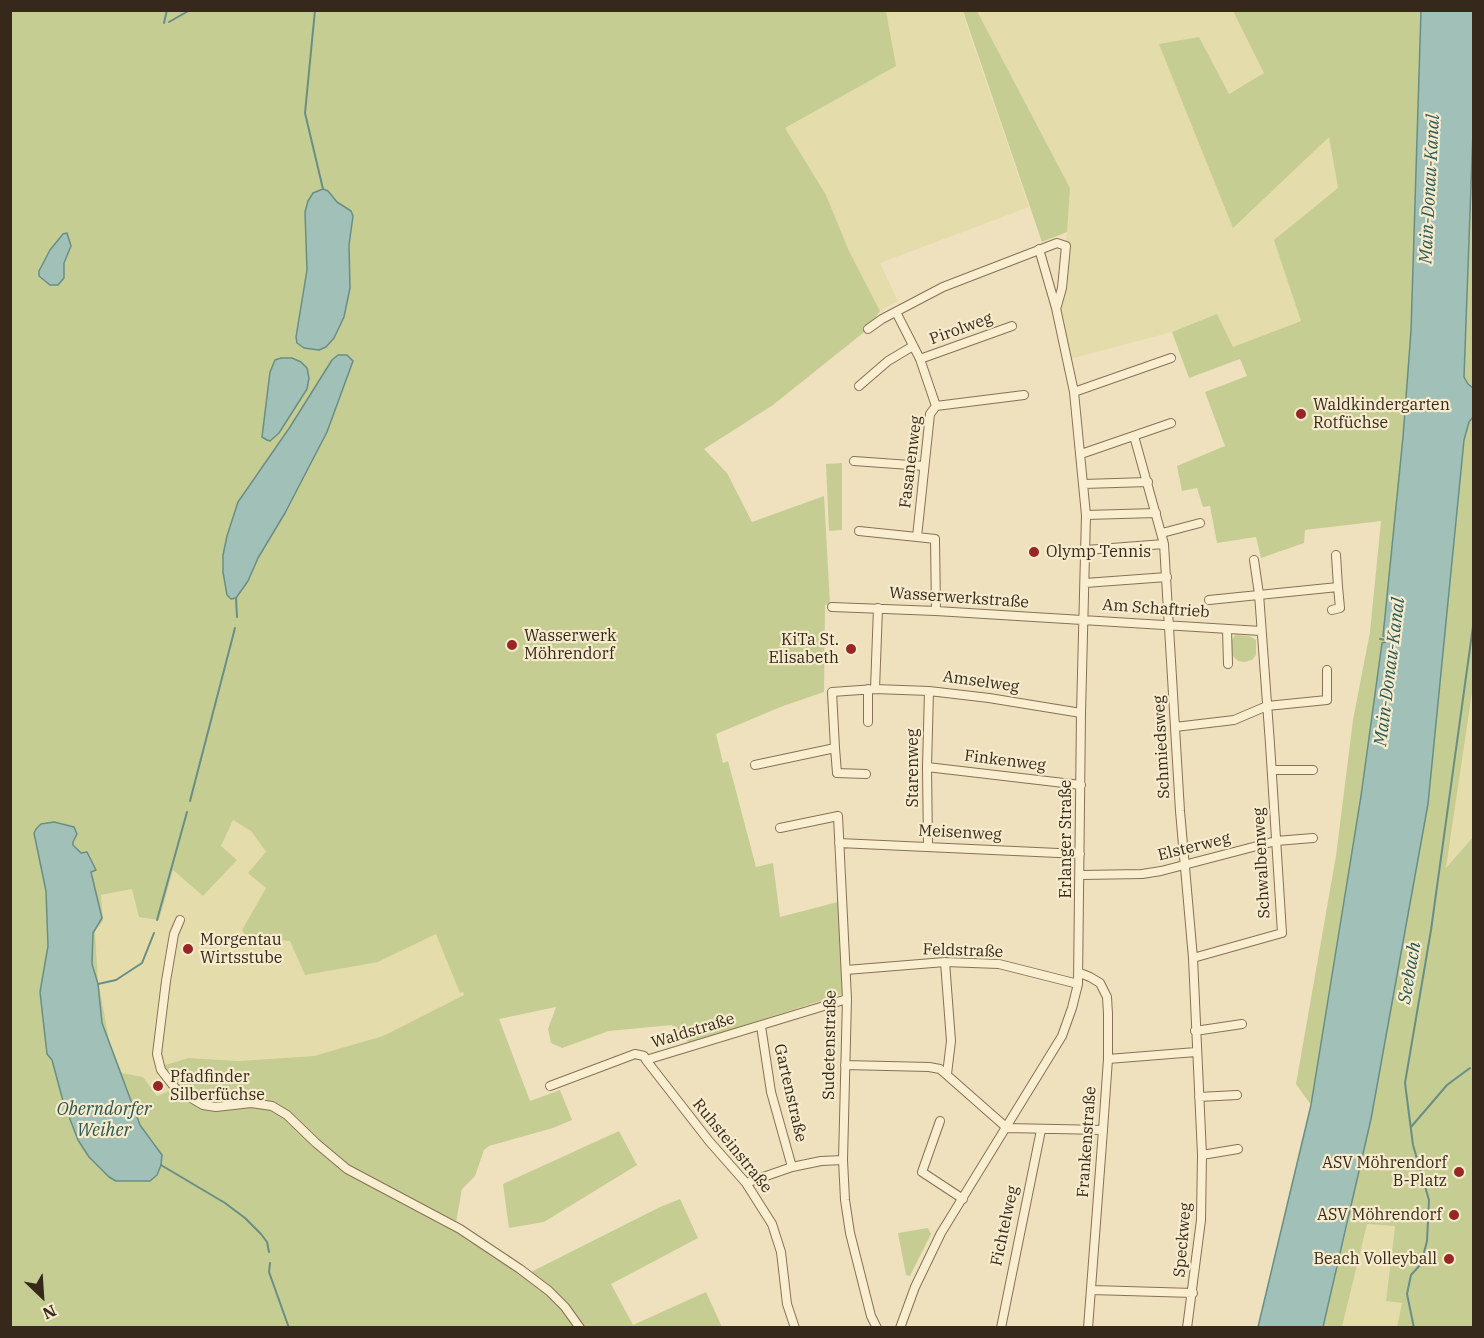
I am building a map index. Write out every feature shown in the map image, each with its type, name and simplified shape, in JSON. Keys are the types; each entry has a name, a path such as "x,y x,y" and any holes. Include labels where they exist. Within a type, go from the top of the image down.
{"street":[{"name":"Erlanger Straße","path":"900,1328 926,1263 1062,1036 1080,974 1081,713 1086,515 1074,392 1056,308 1039,249 1057,243 1066,246 1062,288 1056,308"},
{"path":"868,329 943,287 1039,249"},
{"name":"Fasanenweg","path":"896,312 920,360 936,406 930,414 918,537"},
{"name":"Pirolweg","path":"920,360 1012,326"},
{"path":"860,386 888,361 913,346"},
{"path":"1074,392 1171,357"},
{"path":"936,406 1024,395"},
{"path":"1081,454 1171,423"},
{"name":"Schmiedsweg","path":"1134,436 1164,544 1186,866"},
{"path":"854,461 924,466"},
{"path":"1083,484 1148,482"},
{"path":"1086,515 1156,513"},
{"path":"1162,533 1200,523"},
{"path":"859,531 935,539 936,611"},
{"path":"1086,550 1164,544"},
{"path":"1332,610 1340,608 1336,555"},
{"name":"Schwalbenweg","path":"1193,958 1282,933 1272,770 1254,560"},
{"path":"1085,583 1167,577"},
{"path":"1209,600 1338,587"},
{"name":"Wasserwerkstraße","path":"832,607 1083,620"},
{"path":"868,722 878,608"},
{"name":"Am Schaftrieb","path":"1083,620 1261,631"},
{"name":"Am Schaftrieb","path":"1227,629 1228,664"},
{"path":"1175,727 1234,720 1267,706 1327,700 1328,670"},
{"name":"Amselweg","path":"866,774 837,773 832,692 872,689 929,691 1081,713"},
{"name":"Starenweg","path":"928,846 929,691"},
{"path":"755,765 835,748"},
{"name":"Finkenweg","path":"927,767 1081,785"},
{"path":"1272,770 1313,770"},
{"name":"Sudetenstraße","path":"780,828 838,816 847,999 843,1160 845,1200 850,1233 871,1316 877,1328"},
{"name":"Elsterweg","path":"1081,875 1142,874 1186,866 1276,841 1313,838"},
{"name":"Meisenweg","path":"839,843 1080,854"},
{"name":"Speckweg","path":"1186,866 1193,958 1202,1155 1201,1220 1193,1293 1186,1328"},
{"path":"180,920 175,930 166,981 157,1054 165,1077 176,1089 203,1105 216,1107 251,1103 272,1106 287,1115 347,1170 449,1223 520,1269 549,1291 565,1307 580,1328"},
{"path":"945,962 951,1041 947,1074"},
{"name":"Feldstraße","path":"846,970 945,962 999,964 1078,984"},
{"name":"Frankenstraße","path":"1080,974 1100,983 1107,997 1108,1059 1088,1328"},
{"name":"Waldstraße","path":"550,1086 635,1054 644,1056 646,1060 847,999"},
{"path":"1195,1030 1242,1024"},
{"name":"Gartenstraße","path":"761,1026 771,1092 792,1167"},
{"path":"1108,1059 1196,1052"},
{"name":"Ruhsteinstraße","path":"646,1060 709,1141 746,1183 772,1224 782,1252 787,1304 795,1328"},
{"path":"845,1065 940,1069 1006,1128 1103,1130"},
{"path":"1198,1097 1238,1095"},
{"path":"940,1121 922,1172 963,1198"},
{"name":"Fichtelweg","path":"1001,1328 1041,1130"},
{"path":"1202,1155 1238,1149"},
{"path":"746,1183 792,1167 821,1161 843,1160"},
{"path":"1092,1290 1193,1293"}],"shaded area":[{"path":"886,11 962,11 1029,207 880,263 898,301 880,311 849,251 826,195 785,128 895,66"},
{"path":"977,11 1233,11 1265,73 1228,94 1199,37 1233,227 1329,136 1338,189 1275,240 1301,321 1233,347 1217,315 1172,332 1070,359 1061,310 1070,188"},
{"path":"1473,686 1473,837 1446,870"},
{"path":"233,820 251,831 266,852 266,888 242,930 247,938 291,941 378,962 436,934 464,995 383,1036 314,1056 239,1061 189,1058 175,1089 157,1096 143,1077 122,1073 109,1040 98,980 95,931 103,921 101,895 132,889 173,869 203,896 237,860 220,847"},
{"path":"1366,1224 1395,1225 1386,1301 1402,1302 1397,1327 1342,1328"}],"green space":[{"path":"10,11 886,11 896,66 785,128 826,195 849,251 880,311 868,329 773,405 704,449 727,473 752,522 824,496 830,604 825,605 824,692 783,706 716,734 723,763 728,761 756,867 773,863 780,917 838,902 842,994 689,1043 672,1025 609,1031 562,1048 551,1043 548,1029 556,1007 499,1019 530,1101 560,1090 572,1120 553,1128 489,1146 484,1150 475,1176 462,1189 455,1228 531,1272 680,1199 698,1238 611,1284 633,1325 706,1292 722,1327 11,1327","holes":["328,191 337,202 351,211 353,216 349,245 319,350 304,348 297,343 307,270 305,212","270,372 267,440 262,437","290,427 258,558 248,581 223,555 238,502","233,820 251,831 266,852 248,873 266,888 242,930 247,938 290,941 305,975 378,962 436,934 460,993 463,992 464,995 383,1036 314,1056 239,1061 189,1058 162,1066 174,1089 157,1096 143,1077 122,1073 109,1040 98,980 95,931 103,921 101,895 132,889 139,917 159,920 173,870 203,896 237,860 221,846","34,833 74,838 73,845 95,870 91,872 102,918 93,933 92,964 98,984 102,1023 140,1125 156,1145 89,1157 78,1140 63,1101 52,1060 42,978 48,946 46,890"]},
{"path":"963,11 977,11 1070,188 1067,232 1042,242"},
{"path":"1233,11 1421,11 1411,331 1383,636 1387,636 1386,642 1382,643 1361,796 1311,1105 1296,1084 1336,856 1353,720 1370,632 1381,521 1305,530 1304,543 1261,558 1256,537 1217,543 1210,506 1203,507 1197,488 1182,491 1177,466 1225,446 1205,392 1247,376 1240,359 1189,378 1172,332 1217,314 1233,347 1301,321 1274,240 1338,188 1329,137 1233,228 1159,44 1199,37 1229,94 1264,73"},
{"path":"1473,131 1473,388 1464,377"},
{"path":"1473,417 1473,686 1446,868 1473,837 1473,1327 1397,1327 1402,1303 1386,1301 1395,1226 1367,1224 1342,1327 1323,1328 1349,1219 1464,440 1469,422"},
{"path":"842,463 842,530 829,531 826,464"},
{"path":"1235,635 1249,636 1256,640 1256,655 1252,660 1238,661 1231,654 1231,642"},
{"path":"619,1131 637,1165 544,1222 509,1228 503,1184"},
{"path":"928,1228 931,1234 910,1276 906,1275 898,1233"}],"water":[{"name":"Main-Donau-Kanal","path":"1421,11 1474,11 1473,131 1464,377 1473,388 1473,417 1469,422 1464,440 1428,804 1371,1119 1323,1327 1258,1327 1311,1105 1361,796 1382,643 1386,642 1386,637 1383,636 1411,331"},
{"path":"323,189 351,211 353,216 349,245 350,288 344,317 334,338 326,347 319,350 304,348 297,343 296,337 307,270 305,212 313,193"},
{"path":"67,233 71,246 64,263 64,278 58,285 50,285 39,276 39,271 50,250 63,234"},
{"path":"338,355 347,355 353,361 327,432 285,513 258,558 248,581 236,598 231,599 227,595 223,555 238,502 290,427 332,360"},
{"path":"292,358 301,362 307,368 309,378 307,389 279,433 270,441 262,437 270,372 275,360"},
{"name":"Oberndorfer Weiher","path":"54,822 74,827 77,834 73,845 81,853 87,852 96,870 91,872 102,918 93,933 92,964 98,984 102,1023 140,1125 162,1155 157,1175 150,1181 116,1181 89,1157 78,1140 63,1101 52,1060 47,1054 40,992 48,946 46,891 34,833 41,824"}],"waterway":[{"path":"164,23 167,10"},
{"path":"169,22 190,10"},
{"path":"315,10 305,113 323,189"},
{"path":"236,598 237,617"},
{"name":"Seebach","path":"1414,1328 1407,1294 1411,1275 1421,1264 1427,1241 1429,1200 1413,1145 1405,1083 1431,930 1474,619"},
{"path":"190,801 235,628"},
{"name":"Main-Donau-Kanal","path":"1380,639 1386,640"},
{"path":"157,920 187,812"},
{"path":"98,984 116,980 142,963 154,933"},
{"path":"1411,1127 1447,1085 1470,1068"},
{"path":"161,1165 225,1203 245,1218 267,1242 269,1252"},
{"path":"270,1263 269,1272 289,1328"}],"place":[{"name":"Waldkindergarten Rotfüchse","path":"1301,414"},
{"name":"Olymp Tennis","path":"1034,552"},
{"name":"Wasserwerk Möhrendorf","path":"512,645"},
{"name":"KiTa St. Elisabeth","path":"851,649"},
{"name":"Morgentau Wirtsstube","path":"188,949"},
{"name":"Pfadfinder Silberfüchse","path":"158,1086"},
{"name":"ASV Möhrendorf B-Platz","path":"1459,1172"},
{"name":"ASV Möhrendorf","path":"1454,1215"},
{"name":"Beach Volleyball","path":"1449,1259"}]}
